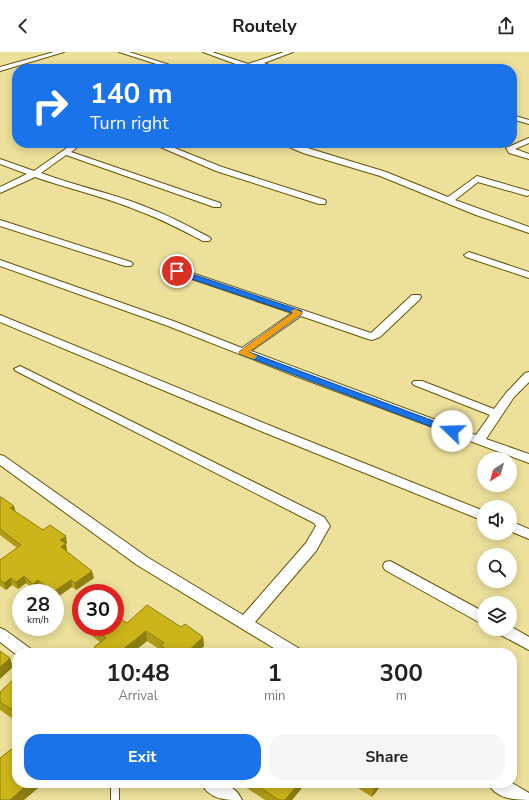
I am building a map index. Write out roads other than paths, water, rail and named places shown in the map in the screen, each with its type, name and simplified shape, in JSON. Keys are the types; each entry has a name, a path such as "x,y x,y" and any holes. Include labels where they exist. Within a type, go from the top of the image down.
{"street":[{"path":"18,64 61,52"},
{"path":"122,52 162,64"},
{"path":"206,52 241,64"},
{"path":"254,64 290,52"},
{"path":"0,69 12,66"},
{"path":"517,118 529,122"},
{"path":"517,145 529,140"},
{"path":"0,190 34,174 73,148"},
{"path":"168,148 220,169 322,202"},
{"path":"298,148 383,174 449,201 529,230"},
{"path":"510,148 512,151 529,157"},
{"path":"67,153 217,205"},
{"path":"0,161 34,174 141,208 167,219 206,239"},
{"path":"449,201 477,179 527,193"},
{"path":"0,223 128,264"},
{"path":"470,254 529,275"},
{"path":"0,264 164,321 529,459"},
{"path":"177,271 372,337 376,335 416,297"},
{"path":"243,352 299,313"},
{"path":"0,318 267,429 477,513"},
{"path":"20,370 320,520 323,526 311,547 246,622"},
{"path":"478,441 510,395 527,379"},
{"path":"418,384 497,414"},
{"path":"0,459 104,536 142,561 287,648"},
{"path":"517,529 529,534"},
{"path":"390,566 477,615"},
{"path":"0,634 19,648"},
{"path":"515,636 529,644"},
{"path":"217,788 233,800"},
{"path":"505,788 525,800"}],"lane":[{"path":"115,788 115,800"}]}
